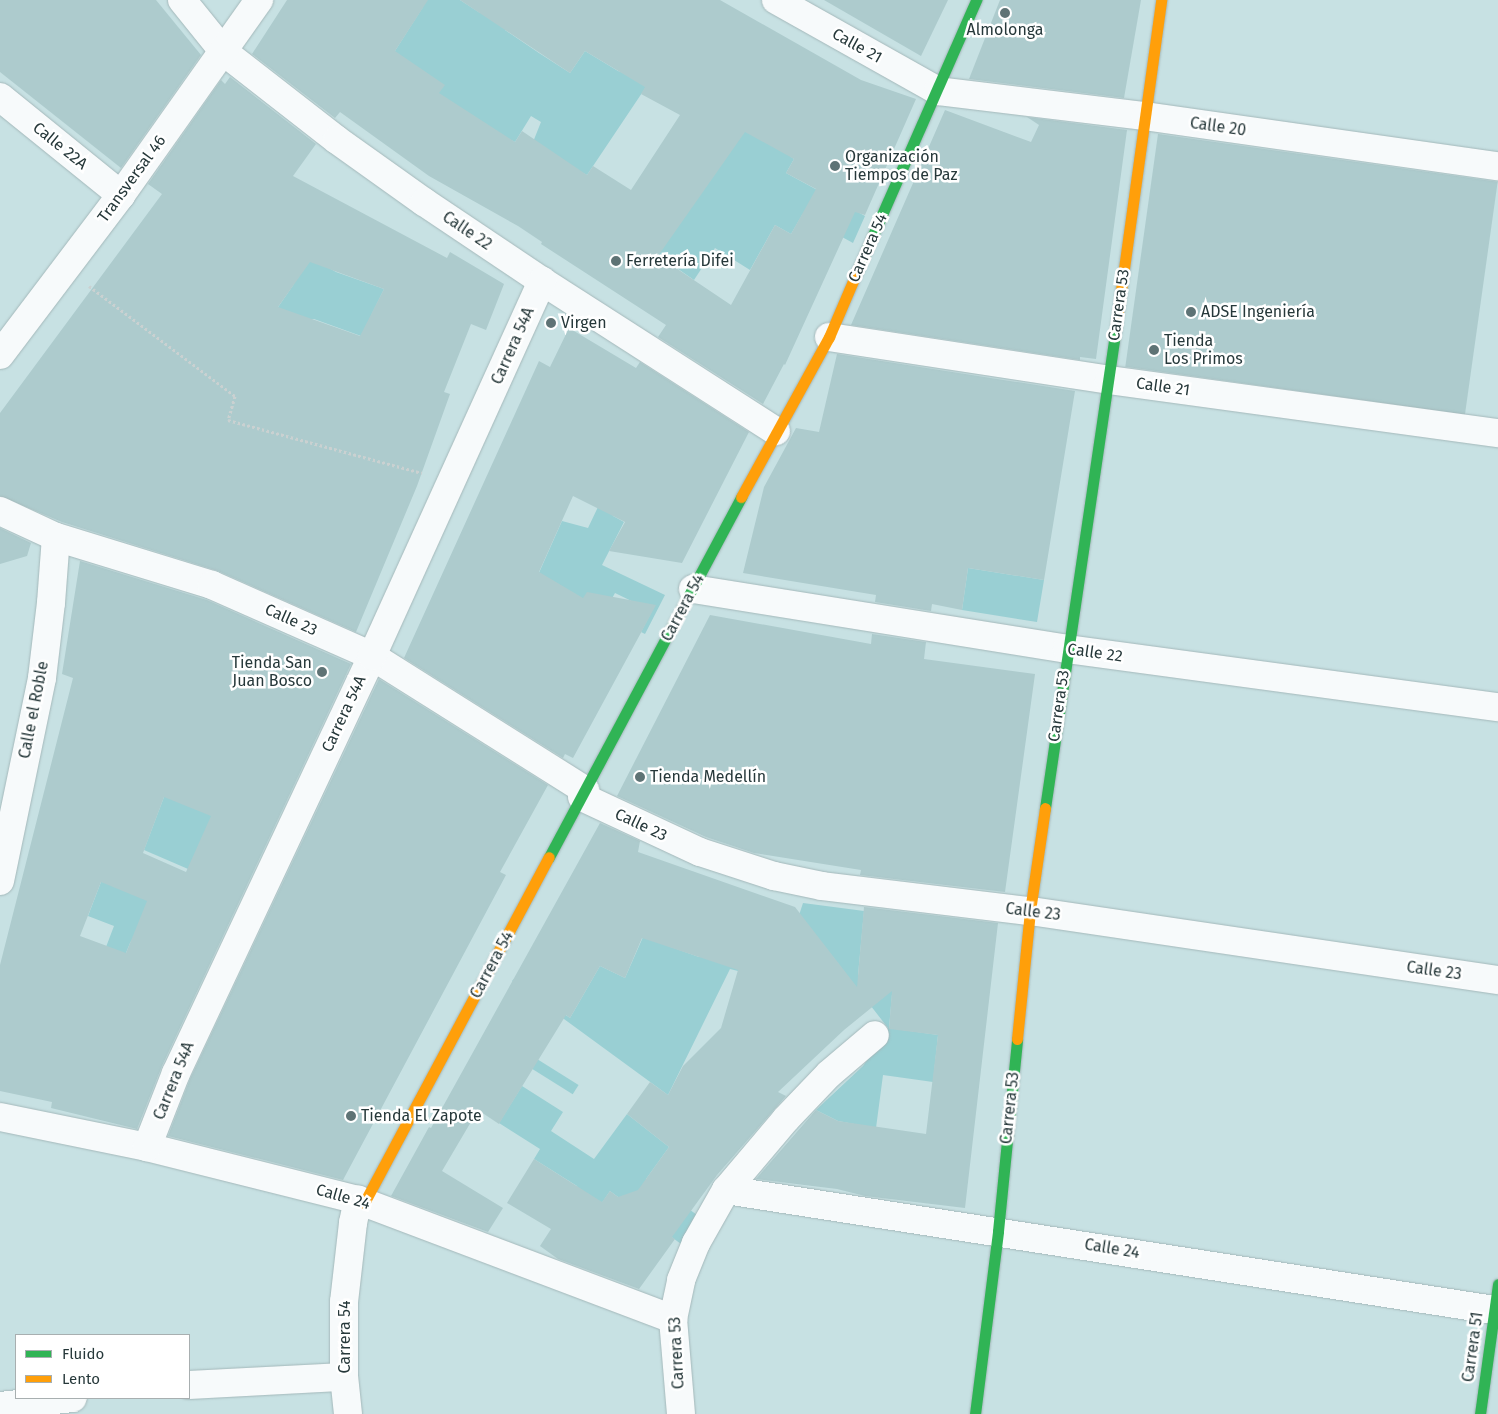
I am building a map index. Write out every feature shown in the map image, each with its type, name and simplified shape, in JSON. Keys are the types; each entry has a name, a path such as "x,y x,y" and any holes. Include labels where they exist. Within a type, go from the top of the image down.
{"street":[{"name":"Calle 22","path":"182,0 224,52 338,140 424,202 542,281 776,431"},
{"name":"Transversal 46","path":"0,355 121,194 224,52 259,0"},
{"name":"Calle 21","path":"776,0 938,91"},
{"name":"Carrera 54","path":"348,1414 344,1377 344,1302 353,1223 361,1201 584,794 776,431 829,337 938,91 976,0"},
{"name":"Carrera 53","path":"975,1414 998,1231 1030,911 1067,649 1109,380 1161,0"},
{"name":"Calle 20","path":"938,91 1145,116 1498,166"},
{"name":"Calle 22A","path":"0,97 121,194"},
{"name":"Carrera 54A","path":"147,1147 196,1028 372,656 542,281"},
{"name":"Calle 21","path":"829,337 1109,380 1498,433"},
{"name":"Calle 23","path":"0,511 56,538 212,585 372,656 584,794 700,852 774,876 822,886 1030,911 1498,980"},
{"name":"Calle el Roble","path":"0,881 42,678 56,538"},
{"name":"Calle 22","path":"693,589 1067,649 1498,707"},
{"name":"Carrera 53","path":"681,1414 673,1319 688,1261 726,1190 786,1119 823,1080 875,1035"},
{"name":"Calle 24","path":"0,1117 147,1147 361,1201 673,1319"},
{"name":"Calle 24","path":"726,1190 998,1231 1497,1301"},
{"name":"Carrera 51","path":"1480,1414 1497,1301"},
{"path":"190,1386 344,1377"},
{"path":"0,1406 64,1399"}],"path":[{"path":"66,269 235,396 228,420 451,482"}],"shaded area":[{"path":"413,0 460,0 480,13 528,0 505,30 539,53 570,73 585,51 618,71 650,81 587,175 531,147 541,122 531,116 515,142 379,76 423,7"},
{"path":"734,116 794,159 786,173 865,216 853,243 802,215 791,234 775,225 750,270 715,248 694,280 658,255"},
{"path":"287,244 336,272 384,289 361,336 314,319 265,326 294,284"},
{"path":"607,488 613,516 624,522 602,565 665,595 645,634 641,632 652,611 615,593 605,611 538,575 562,521 588,528"},
{"path":"968,568 1044,580 1037,622 962,610"},
{"path":"237,732 202,875 144,850 164,797"},
{"path":"101,882 165,887 130,943 117,975 98,968 114,926 88,916"},
{"path":"803,903 864,911 858,975 893,983 889,1028 938,1035 933,1082 883,1075 876,1128 838,1121 816,1110 863,1066 888,1028 822,943 785,958"},
{"path":"643,937 699,957 703,947 746,961 738,971 730,969 668,1095 512,981 514,979 570,1018 600,966 625,978"},
{"path":"537,1059 579,1085 573,1094 531,1068"},
{"path":"522,1086 563,1112 551,1131 594,1159 627,1114 669,1147 646,1179 700,1217 681,1244 610,1191 590,1220 577,1186 534,1159 540,1149 499,1123"}],"building":[{"path":"0,0 156,0 201,55 121,168 0,72"},
{"path":"287,0 428,0 395,51 445,85 439,93 515,142 522,131 587,175 593,166 631,190 680,115 641,94 645,87 585,51 570,73 460,0 720,0 861,80 916,99 865,215 855,212 785,365 763,404 658,337 666,325 541,244 542,242 518,226 429,176 340,112 335,118 252,54","holes":["745,132 794,159 786,173 816,189 791,234 775,225 731,305 658,256"]},
{"path":"824,0 948,0 921,56"},
{"path":"1000,0 1141,0 1124,98 969,79"},
{"path":"230,77 316,144 293,176 447,258 450,252 504,284 486,330 471,324 444,392 450,394 417,486 356,632 218,571 62,522 0,496 0,413 162,194 148,184 221,80 225,84","holes":["310,262 384,289 360,336 278,307"]},
{"path":"945,110 1031,142 1039,125 1027,117 1127,130 1096,359 1080,357 1080,360 851,325"},
{"path":"1158,134 1498,182 1465,414 1125,367"},
{"path":"569,328 636,368 640,362 749,432 682,563 609,551 625,522 573,496 539,572 583,598 587,592 656,605 573,758 565,754 563,758 404,658 539,361 550,367"},
{"path":"837,354 1075,391 1044,580 968,568 962,610 932,604 931,611 875,602 876,595 743,573 764,487 796,428 819,432"},
{"path":"0,528 31,543 27,556 0,564"},
{"path":"80,561 207,600 351,664 162,1066 137,1129 51,1108 52,1102 0,1091 0,965 73,678 62,674","holes":["164,797 211,816 186,872 143,853","101,882 147,901 126,953 80,936"]},
{"path":"710,615 871,644 872,634 926,642 924,659 1035,674 1005,892 860,875 861,870 754,853 706,837 617,796"},
{"path":"379,679 548,785 500,872 506,875 343,1180 168,1136 190,1079"},
{"path":"600,823 640,841 638,852 795,907 857,987 864,907 998,923 965,1208 865,1196 837,1189 756,1179 816,1110 838,1121 926,1134 938,1035 889,1029 892,991 844,1030 778,1092 786,1096 717,1175 672,1237 675,1239 639,1289 558,1259 540,1246 551,1229 507,1203 534,1159 602,1202 610,1191 618,1197 638,1190 669,1147 627,1114 650,1082 668,1095 683,1066 721,1028 738,970 642,938 625,978 600,966 570,1018 566,1015 499,1124 478,1110 442,1171 503,1208 488,1232 391,1196 429,1127 431,1128"}],"traffic: fast":[{"path":"859,267 976,0"},
{"path":"1045,808 1116,326"},
{"path":"549,857 741,497"},
{"path":"975,1414 998,1231 1017,1039"},
{"path":"1480,1414 1498,1284"}],"traffic: slow":[{"path":"1116,326 1161,0"},
{"path":"741,497 829,337 859,267"},
{"path":"1017,1039 1030,911 1045,808"},
{"path":"364,1203 549,857"}],"place":[{"name":"Almolonga","path":"1005,13"},
{"name":"Organización Tiempos de Paz","path":"835,166"},
{"name":"Ferretería Difei","path":"616,261"},
{"name":"ADSE Ingeniería","path":"1191,312"},
{"name":"Virgen","path":"551,323"},
{"name":"Tienda Los Primos","path":"1154,350"},
{"name":"Tienda San Juan Bosco","path":"322,672"},
{"name":"Tienda Medellín","path":"640,777"},
{"name":"Tienda El Zapote","path":"351,1116"}]}
